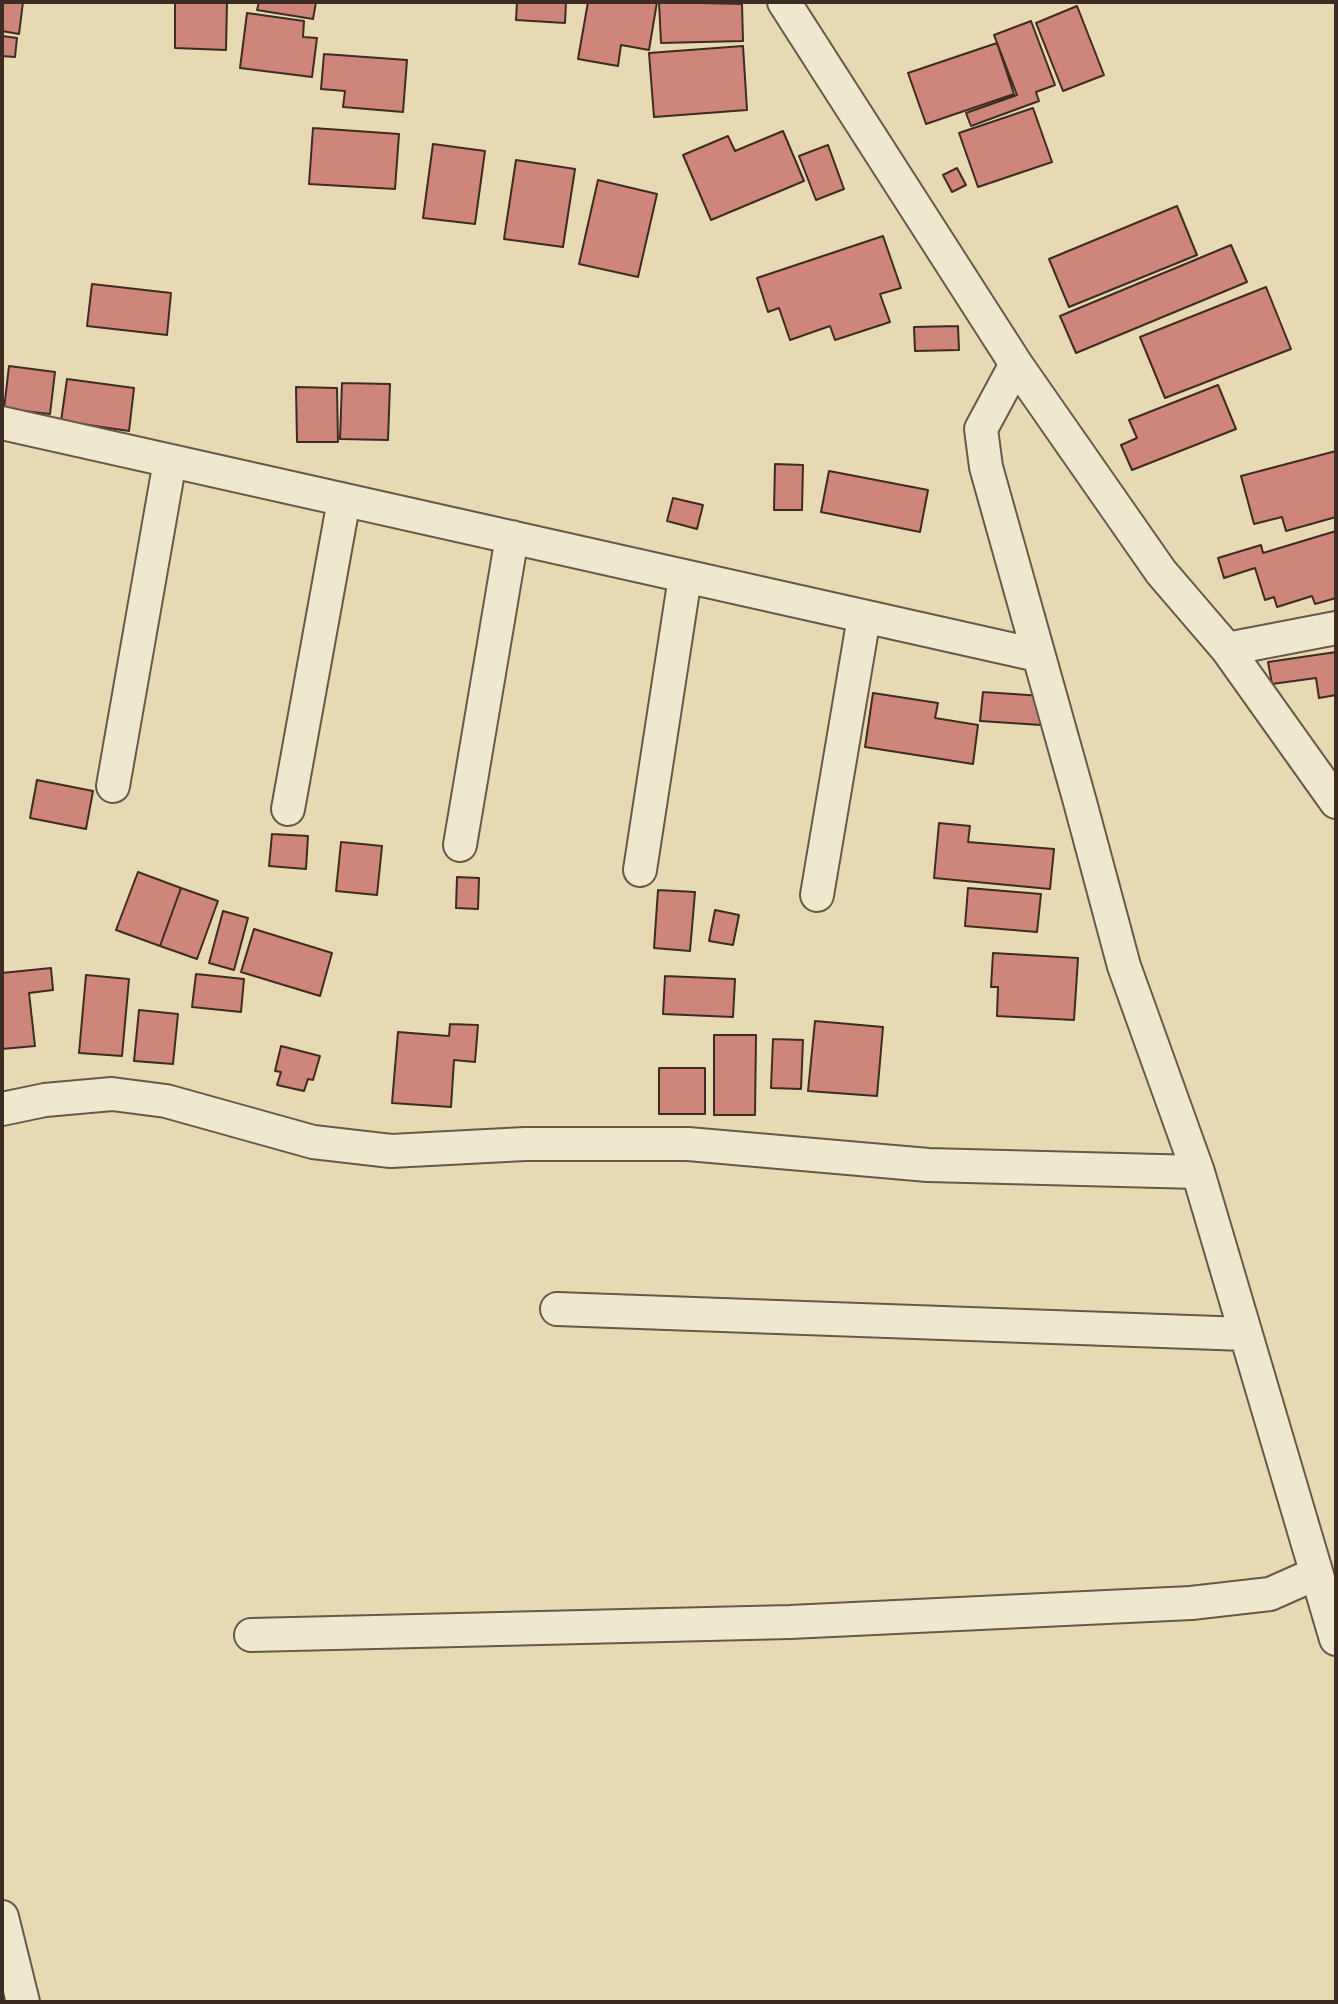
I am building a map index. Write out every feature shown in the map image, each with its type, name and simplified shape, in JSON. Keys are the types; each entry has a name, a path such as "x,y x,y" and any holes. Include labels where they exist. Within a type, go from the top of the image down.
{"street":[{"path":"784,2 1016,364 1161,572 1227,649 1336,802"},
{"path":"1016,364 981,429 986,467 1124,966 1198,1172 1336,1639"},
{"path":"2,423 1037,655"},
{"path":"113,786 170,461"},
{"path":"288,809 344,500"},
{"path":"460,845 512,537"},
{"path":"640,870 685,577"},
{"path":"817,895 864,617"},
{"path":"1227,649 1336,628"},
{"path":"2,1109 45,1100 112,1094 166,1101 313,1142 391,1151 525,1144 688,1144 928,1165 1198,1172"},
{"path":"557,1309 1245,1334"},
{"path":"251,1635 790,1622 1191,1603 1270,1594 1315,1574"},
{"path":"2,1917 8,1965 23,2002"}],"building":[{"path":"2,2 23,2 19,34 2,31"},
{"path":"175,2 227,2 226,50 175,48"},
{"path":"259,2 316,2 313,19 257,10"},
{"path":"517,2 566,2 565,23 516,20"},
{"path":"588,2 657,2 649,50 621,45 618,66 578,59"},
{"path":"659,2 742,4 743,41 661,43"},
{"path":"1077,6 1104,75 1063,91 1036,23"},
{"path":"247,13 304,21 303,37 317,38 312,77 240,68"},
{"path":"1031,21 1055,85 1036,92 1039,101 971,126 966,113 1017,95 994,35"},
{"path":"2,36 17,38 15,57 2,56"},
{"path":"997,43 1014,94 926,124 908,73"},
{"path":"743,46 747,110 654,117 649,53"},
{"path":"324,54 407,60 403,112 343,107 345,91 321,89"},
{"path":"1033,108 1052,162 978,187 959,133"},
{"path":"313,128 399,134 395,189 309,184"},
{"path":"783,131 804,181 711,220 683,155 728,136 735,151"},
{"path":"433,144 485,151 475,224 423,218"},
{"path":"828,145 844,189 816,200 799,156"},
{"path":"516,160 575,169 563,247 504,239"},
{"path":"957,168 966,185 952,192 943,175"},
{"path":"598,180 657,194 638,277 579,264"},
{"path":"1177,206 1197,255 1069,307 1049,259"},
{"path":"883,236 901,288 880,294 890,322 835,340 830,326 790,340 779,308 768,312 757,278"},
{"path":"1231,245 1247,282 1076,353 1060,316"},
{"path":"92,284 171,293 167,335 87,326"},
{"path":"1266,287 1291,349 1165,398 1140,337"},
{"path":"958,326 959,350 915,351 914,327"},
{"path":"9,366 55,372 50,414 4,409"},
{"path":"67,379 134,388 129,431 61,421"},
{"path":"342,383 390,384 388,440 340,439"},
{"path":"1218,385 1236,429 1132,470 1121,445 1137,438 1129,420"},
{"path":"296,387 337,388 338,442 297,442"},
{"path":"1336,451 1336,517 1286,531 1282,517 1254,524 1241,476"},
{"path":"775,464 803,465 802,510 774,510"},
{"path":"829,471 928,490 920,532 821,512"},
{"path":"673,498 703,505 697,529 667,521"},
{"path":"1336,531 1336,598 1315,604 1312,596 1277,607 1274,597 1265,600 1255,568 1224,578 1218,558 1261,545 1263,553"},
{"path":"1336,652 1336,695 1319,698 1316,678 1272,684 1268,662"},
{"path":"983,692 1043,696 1041,725 980,721"},
{"path":"873,693 938,703 935,718 978,725 973,764 865,747"},
{"path":"37,780 93,791 86,829 30,818"},
{"path":"939,823 970,826 968,842 1054,849 1050,889 934,878"},
{"path":"272,834 308,836 306,869 269,866"},
{"path":"341,842 382,846 377,895 336,891"},
{"path":"138,872 181,888 160,946 116,930"},
{"path":"457,877 479,878 478,909 456,908"},
{"path":"181,888 218,901 197,959 160,946"},
{"path":"968,888 1041,894 1037,932 965,926"},
{"path":"658,890 695,892 690,951 654,948"},
{"path":"715,910 739,915 733,945 709,941"},
{"path":"223,911 248,918 234,970 209,963"},
{"path":"254,929 332,953 320,996 241,972"},
{"path":"993,953 1078,958 1074,1020 997,1016 998,987 991,987"},
{"path":"51,968 53,990 29,993 35,1046 2,1049 2,973"},
{"path":"196,974 244,979 241,1012 192,1007"},
{"path":"86,975 129,979 122,1056 79,1053"},
{"path":"665,976 735,979 733,1017 663,1014"},
{"path":"139,1010 178,1014 173,1064 134,1061"},
{"path":"815,1021 883,1027 877,1096 808,1091"},
{"path":"450,1024 478,1025 475,1062 454,1060 451,1107 392,1103 398,1032 449,1036"},
{"path":"714,1035 756,1035 755,1115 714,1115"},
{"path":"773,1039 803,1040 801,1089 771,1088"},
{"path":"281,1046 320,1056 313,1080 308,1079 304,1091 277,1085 281,1072 275,1071"},
{"path":"659,1068 705,1068 705,1114 659,1114"}]}
